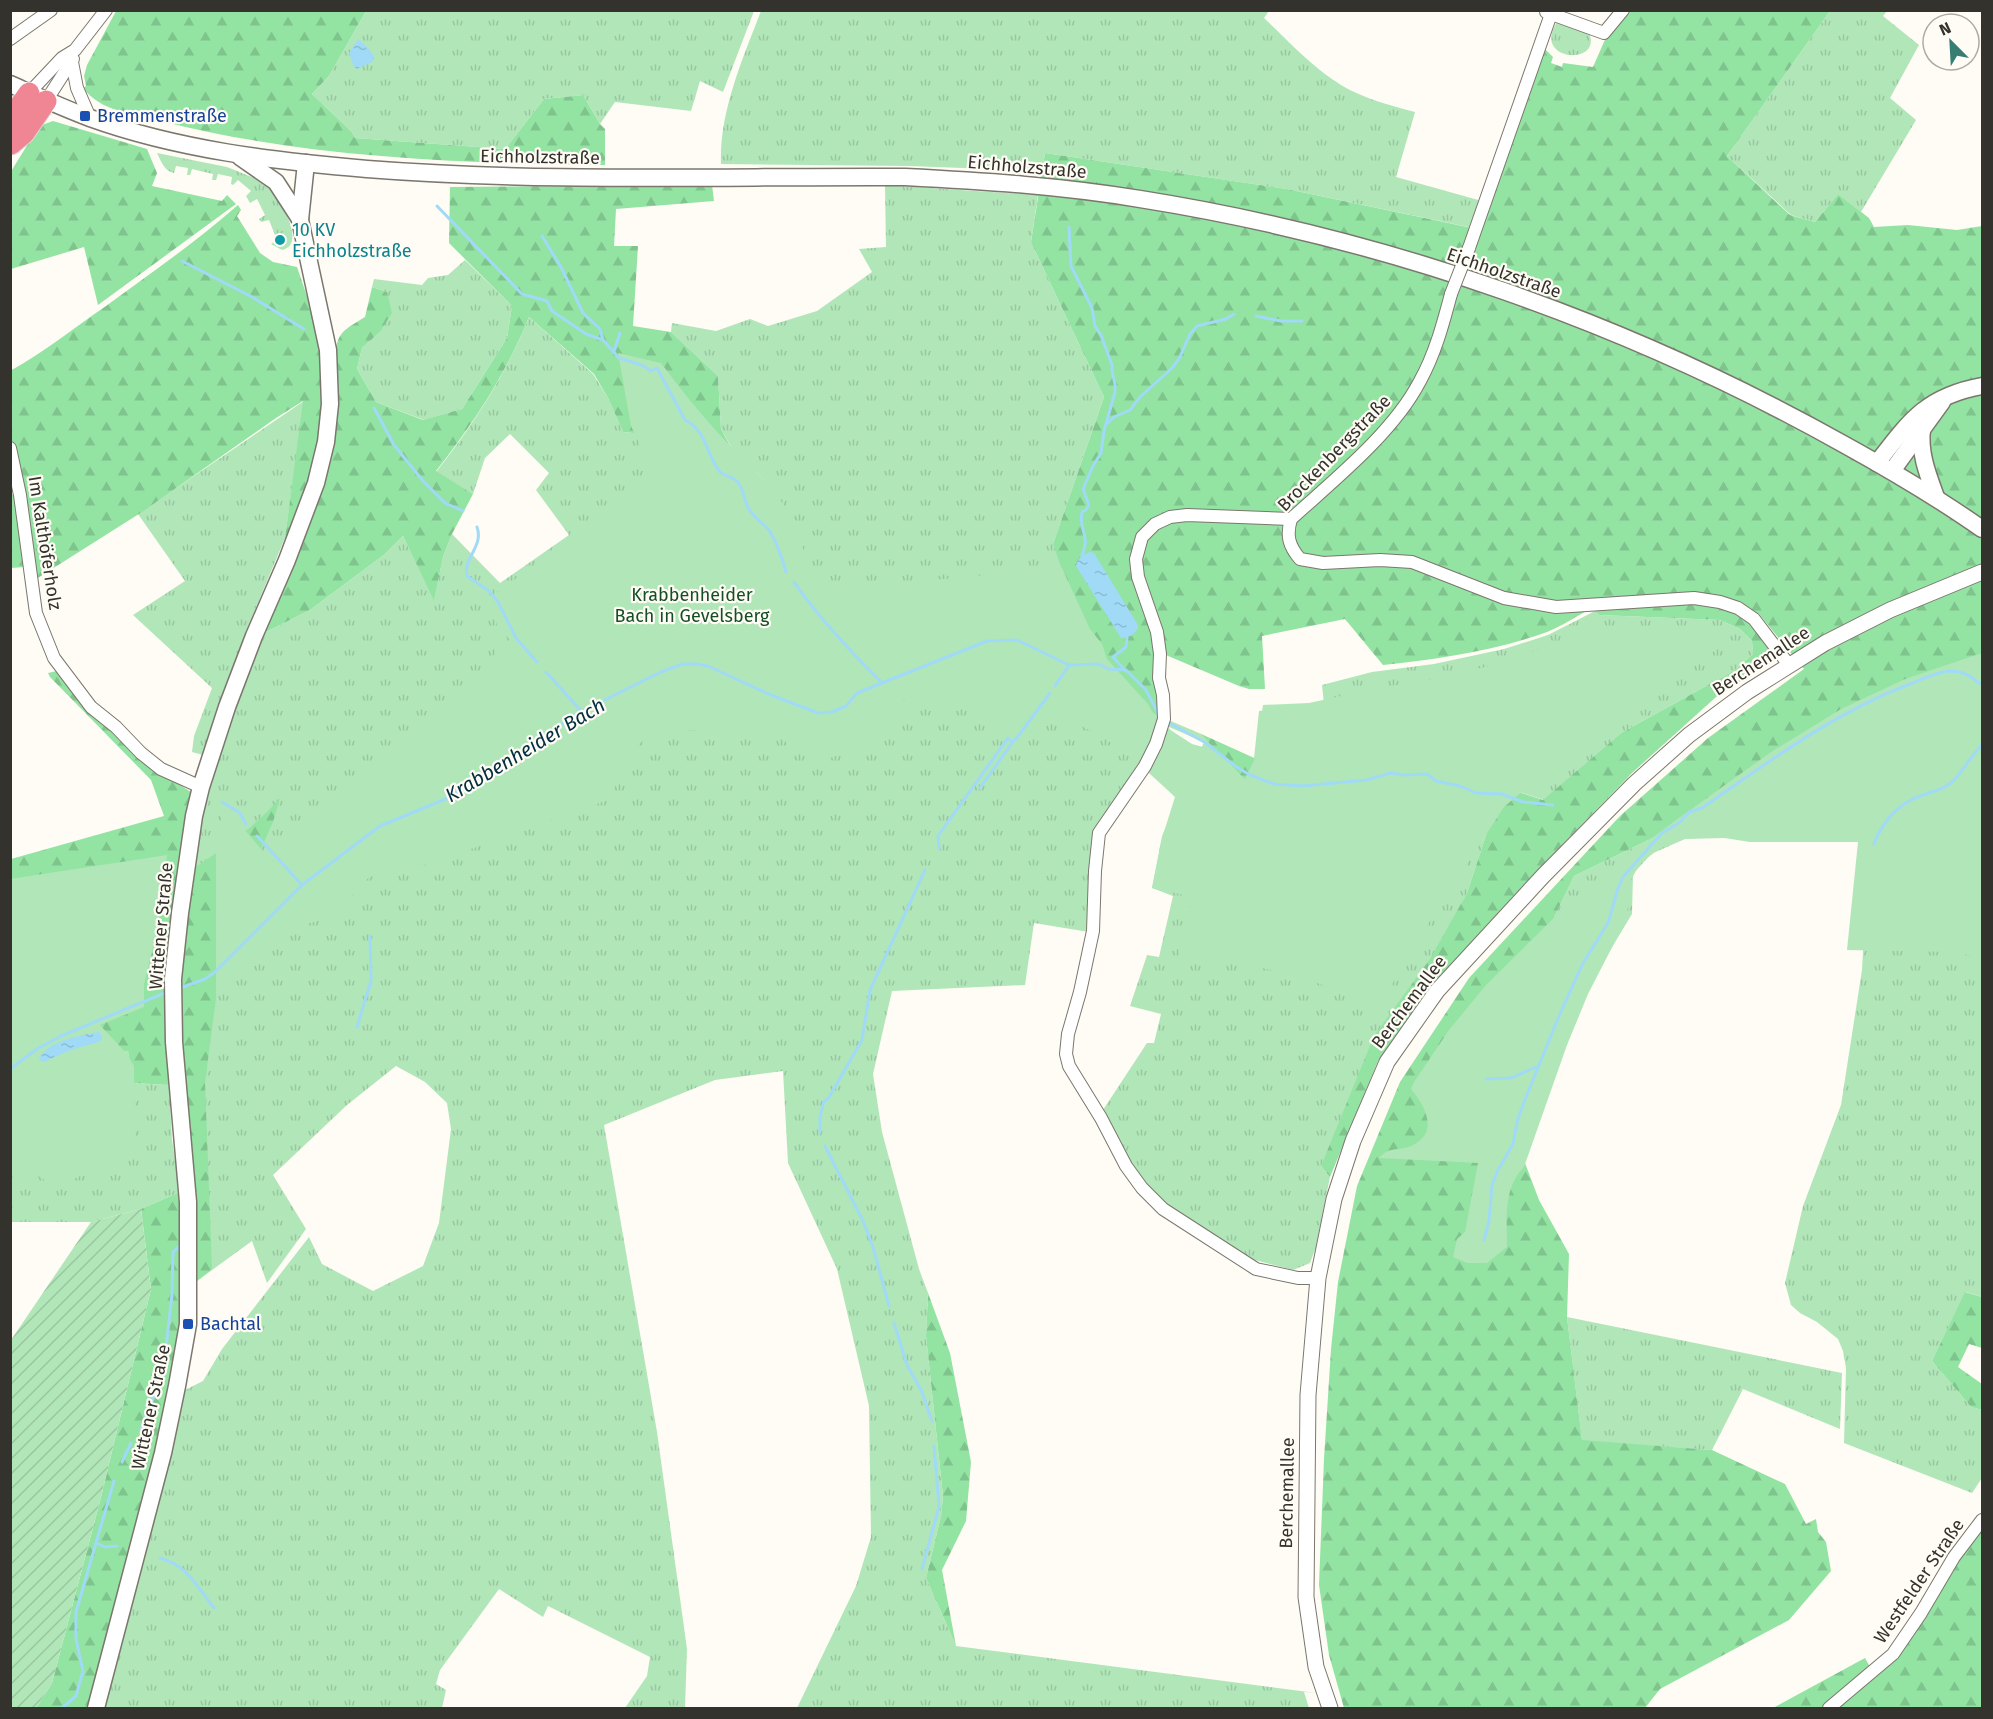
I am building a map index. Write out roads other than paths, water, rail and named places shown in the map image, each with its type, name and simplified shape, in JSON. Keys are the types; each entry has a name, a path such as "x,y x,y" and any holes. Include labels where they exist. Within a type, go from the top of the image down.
{"highway":[{"path":"11,144 11,122 28,93"},
{"path":"11,144 24,133 28,93"}],"main road":[{"name":"Eichholzstraße","path":"28,93 90,118 181,143 234,154 306,163 468,176 946,179 1078,191 1200,209 1266,223 1392,256 1510,294 1658,350 1785,411 1936,497 1983,529"},
{"path":"234,154 276,182 300,220"},
{"name":"Wittener Straße","path":"96,1708 163,1454 188,1324 188,1202 174,1042 174,980 188,852 201,787 240,671 287,560 316,483 326,442 330,404 328,350 300,220 306,163"},
{"path":"1885,467 1916,415 1932,403 1983,386"},
{"path":"1885,467 1946,397"},
{"path":"1922,427 1920,442 1924,464 1936,497"}],"street":[{"path":"10,39 51,10"},
{"path":"28,93 73,56 106,10"},
{"path":"1547,12 1604,33 1623,10"},
{"name":"Brockenbergstraße","path":"1547,12 1469,248 1451,294 1442,329 1420,382 1403,409 1355,459 1291,519 1288,531 1289,543 1300,559 1323,563 1380,560 1412,562 1486,592 1533,605 1556,607 1694,598 1720,602 1738,608 1754,619 1789,665"},
{"path":"28,93 62,58 73,56"},
{"path":"73,56 76,88 90,118"},
{"name":"Im Kalthöferholz","path":"10,448 20,495 36,613 54,658 91,707 116,727 141,753 161,769 201,787"},
{"path":"1291,519 1187,515 1170,517 1155,524 1142,537 1136,559 1138,577 1157,632 1164,719 1156,744 1144,766 1099,832 1093,931 1065,1054 1069,1066 1101,1118 1126,1166 1142,1188 1163,1209 1256,1269 1298,1278 1318,1278"},
{"name":"Berchemallee","path":"1330,1708 1316,1667 1306,1597 1308,1395 1318,1278 1334,1199 1357,1131 1387,1062 1437,991 1582,834 1634,784 1720,711 1834,638 1890,610 1983,572"},
{"name":"Westfelder Straße","path":"1829,1708 1893,1654 1921,1613 1954,1557 1983,1520"}],"water":[{"path":"358,39 371,52 374,61 357,69 349,53"},
{"path":"1090,552 1094,553 1138,625 1138,629 1131,636 1121,638 1076,566 1081,557"},
{"path":"98,1032 102,1040 98,1042 68,1051 44,1062 40,1060 39,1057 51,1046 74,1037"}],"waterway":[{"path":"437,206 522,294 547,301 552,311 586,334 603,340 619,358 642,365 651,371 657,368 685,420 698,430 715,465 722,474 737,481 747,506 766,526 779,550 786,572"},
{"path":"1069,227 1071,266 1092,308 1095,326 1101,335 1112,365 1115,384 1101,453 1083,489 1089,505 1082,512 1081,518 1085,537 1082,555"},
{"path":"542,236 561,267 583,313 600,329 603,340"},
{"path":"182,261 252,297 304,329"},
{"path":"1108,423 1114,417 1130,410 1141,396 1171,369 1179,359 1190,334 1197,326 1226,319 1234,314"},
{"path":"1256,316 1281,321 1302,321"},
{"path":"614,351 620,333"},
{"path":"374,408 394,445 423,481 445,503 463,511"},
{"path":"477,527 478,540 468,563 467,576 489,591 498,602 516,638 537,662"},
{"path":"794,582 835,634 881,682"},
{"path":"1126,671 1113,657 1126,647 1127,637"},
{"name":"Krabbenheider Bach","path":"180,988 205,979 215,972 302,885 380,826 448,798 582,711 682,664 708,666 771,695 818,713 832,712 846,706 857,693 987,641 1017,640 1069,665 1099,664 1108,669 1126,670 1146,690 1158,713"},
{"path":"1055,686 1069,665"},
{"path":"1484,1240 1489,1221 1492,1185 1513,1144 1524,1102 1559,1016 1583,963 1608,923 1623,877 1662,833 1680,822 1689,812 1702,808 1802,740 1854,709 1882,696 1930,676 1950,671 1964,673 1982,685"},
{"path":"546,672 581,711"},
{"path":"939,849 938,836 1008,738 1012,742 1016,739 1050,693"},
{"name":"Krabbenheider Bach","path":"1169,723 1206,743 1250,775 1274,784 1302,786 1367,780 1390,773 1427,774 1436,781 1460,786 1476,793 1502,794 1523,802 1553,805"},
{"path":"980,788 1012,743"},
{"path":"1874,844 1883,825 1892,814 1915,798 1951,783 1982,745"},
{"path":"222,802 240,813 246,824"},
{"path":"257,836 302,885"},
{"path":"820,1132 820,1116 824,1101 828,1099 862,1040 870,990 925,870"},
{"path":"357,1027 371,981 370,936"},
{"name":"Krabbenheider Bach","path":"10,1069 37,1049 61,1036 167,992"},
{"path":"1486,1079 1511,1078 1536,1067"},
{"path":"825,1146 863,1221 873,1247 889,1306"},
{"path":"141,1429 160,1381 172,1295 173,1252 181,1245"},
{"path":"894,1323 907,1365 921,1390 932,1421"},
{"path":"122,1462 131,1443"},
{"path":"922,1569 939,1507 934,1446"},
{"path":"62,1708 76,1696 83,1671 76,1639 76,1612 114,1481"},
{"path":"96,1543 105,1547 117,1546"},
{"path":"160,1558 178,1566 185,1572 214,1608"}],"place":[{"name":"Bremmenstraße","path":"85,116"},
{"name":"10 KV Eichholzstraße","path":"280,240"},
{"name":"Bachtal","path":"188,1324"}],"park label":[{"name":"Krabbenheider Bach in Gevelsberg","path":"692,605"}]}
